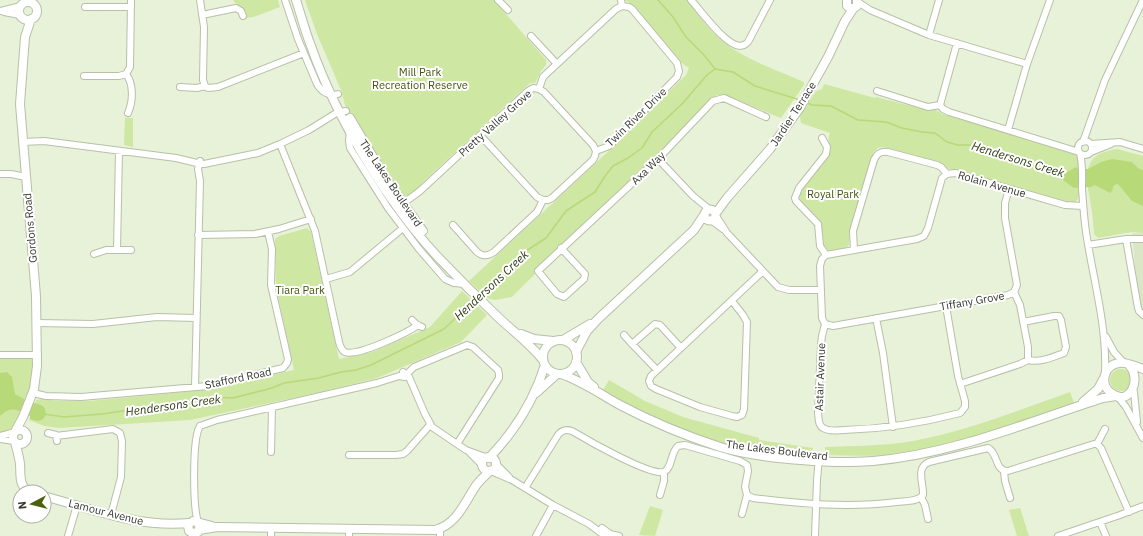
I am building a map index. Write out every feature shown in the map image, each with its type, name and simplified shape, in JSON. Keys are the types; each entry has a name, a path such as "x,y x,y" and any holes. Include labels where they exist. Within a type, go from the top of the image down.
{"street":[{"path":"84,76 119,76 126,74 130,67 131,0"},
{"path":"200,0 204,27 203,75 205,86"},
{"name":"The Lakes Boulevard","path":"285,0 304,53 319,88 325,93 335,95"},
{"name":"The Lakes Boulevard","path":"296,0 305,28 350,131 380,180 450,269 474,294 533,349 544,363"},
{"path":"498,0 508,10"},
{"path":"691,0 723,37 738,46 743,46 748,42 770,0"},
{"path":"929,35 940,0"},
{"path":"1008,130 1027,64 1050,0"},
{"path":"1139,428 1117,397 1111,394 1105,384 1106,354 1104,330 1088,245 1083,206 1083,168 1078,148 1086,143 1090,120 1105,80 1143,0"},
{"path":"29,2 33,2 36,11 35,16 25,18 0,11 29,2"},
{"path":"23,3 19,10 25,18"},
{"name":"Pretty Valley Grove","path":"400,206 420,191 528,91 533,88 539,89 543,77 622,3"},
{"name":"Twin River Drive","path":"453,225 477,252 482,256 488,256 537,212 543,200 552,198 593,160 596,151 608,146 677,76 679,73 679,68 677,63 632,9 622,3"},
{"path":"851,3 929,35 1027,64"},
{"name":"Jardier Terrace","path":"576,352 587,331 598,319 728,198 770,149 799,109 809,92 845,21 851,3"},
{"path":"85,7 131,7"},
{"path":"202,15 236,8 241,11 243,16"},
{"name":"Gordons Road","path":"16,431 24,417 33,393 37,374 38,355 37,323 26,174 22,140 20,96 26,37 25,18"},
{"path":"531,36 557,64"},
{"path":"957,43 940,105 943,110 1086,155 1117,142"},
{"path":"180,87 197,88 205,86 210,89 218,87 304,53"},
{"path":"126,74 131,84 131,103 128,113"},
{"path":"539,89 544,92 593,145 596,151"},
{"path":"877,91 928,107 940,105"},
{"name":"Axa Way","path":"561,248 585,274 584,279 562,297 557,294 538,271 561,248 658,159 713,101 724,98 766,117"},
{"path":"22,140 44,141 200,162 258,153 280,144 343,112"},
{"name":"The Lakes Boulevard","path":"343,112 375,162 400,206"},
{"name":"The Lakes Boulevard","path":"350,131 349,145 352,153 377,193 403,228 445,279 454,283 465,284"},
{"path":"480,135 537,197 543,200"},
{"path":"822,138 827,147 826,154 799,188 795,198 796,201 818,224 820,246 826,255"},
{"path":"1060,146 1117,142 1143,149"},
{"path":"1083,168 1092,148 1086,143"},
{"path":"280,144 311,219 326,279 340,347 344,352 351,353 368,349 420,326 412,320"},
{"path":"117,250 119,152"},
{"path":"854,250 853,231 874,160 878,153 888,152 936,165 941,167 947,174"},
{"path":"658,159 776,286 781,288 821,290"},
{"path":"195,387 200,162"},
{"name":"Rolain Avenue","path":"826,255 917,239 924,236 928,228 942,178 947,174 955,173 1065,205 1083,206"},
{"path":"0,174 26,174"},
{"name":"Tiffany Grove","path":"825,324 832,326 1008,295 1014,292 1016,282 1004,213 1009,189"},
{"path":"198,235 246,235 268,232 311,219"},
{"path":"326,279 350,272 403,228"},
{"name":"Stafford Road","path":"33,393 53,396 89,397 195,387 280,369 285,366 287,363 287,356 272,285 272,249 268,232"},
{"path":"1088,245 1126,239 1143,240"},
{"path":"1126,239 1138,308 1143,314"},
{"path":"94,254 103,251 131,250"},
{"name":"Astair Avenue","path":"826,255 822,259 820,266 822,318 825,324 821,344 818,414 820,425 824,429 831,430 893,427"},
{"path":"732,300 743,315 746,322 744,409 742,414 735,417 713,411 652,387 649,381 650,377 680,348 732,300 763,272"},
{"path":"1014,292 1019,300 1028,348 1028,360"},
{"path":"876,318 883,353 893,427 962,412 964,409 966,403 960,384 946,306"},
{"path":"960,384 1028,360 1036,362 1062,354 1065,351 1066,347 1059,316 1023,322"},
{"path":"37,323 93,324 157,317 196,318"},
{"name":"Jardier Terrace","path":"563,340 598,319"},
{"path":"632,344 651,326 656,324 660,325 680,348"},
{"path":"1104,330 1112,348 1136,371 1138,382 1136,415 1143,438"},
{"name":"The Lakes Boulevard","path":"516,333 534,339 553,340"},
{"path":"624,335 657,370"},
{"path":"533,396 559,374 570,370 576,362 576,352 571,344 563,340 553,340 546,346 542,355 544,363 552,372 559,374"},
{"path":"194,529 195,442 198,424 406,375 414,367 467,345 472,347 484,357 498,370 500,374 498,380 457,444"},
{"path":"0,355 38,355"},
{"name":"The Lakes Boulevard","path":"576,362 588,382 599,393"},
{"path":"438,533 454,520 533,396 544,363"},
{"path":"1105,376 1113,364 1126,363 1143,368"},
{"name":"The Lakes Boulevard","path":"559,374 572,378 620,405 657,423 704,441 817,459 898,457 956,446 1103,398 1117,397"},
{"path":"406,375 430,425 438,432 553,505 589,524 600,527 608,536 620,536"},
{"name":"The Lakes Boulevard","path":"1076,407 1092,395 1105,376"},
{"path":"1117,397 1129,395 1138,387"},
{"path":"271,452 272,407"},
{"name":"Gordons Road","path":"24,417 26,432"},
{"path":"349,455 403,454 430,425"},
{"path":"48,433 52,433 57,438 113,429 120,433 122,441 121,477 111,515"},
{"path":"1097,444 1104,429"},
{"path":"0,438 16,431 21,430 26,432 28,436 20,466"},
{"path":"525,488 558,435 566,430 572,431 602,448 655,472 664,472 669,468 676,448 678,446 685,445 744,463 748,468 745,487 746,495 742,514"},
{"path":"16,431 13,437 20,466 22,484"},
{"path":"0,438 21,444 25,443"},
{"path":"1004,471 1012,470 1086,445 1097,444"},
{"path":"1097,444 1105,456 1129,512"},
{"path":"928,519 925,505 921,497 923,488 921,472 923,466 929,462 988,448 994,454 999,466 1004,471 1010,498"},
{"path":"815,536 817,459"},
{"path":"660,495 664,482 664,472"},
{"path":"746,495 753,498 816,505 884,504 917,500 921,497"},
{"name":"Lamour Avenue","path":"52,498 139,522 194,529 217,527 271,532 438,533"},
{"path":"68,536 77,505"},
{"path":"536,536 553,505"},
{"path":"1058,536 1143,506"},
{"path":"1100,522 1106,536"}],"shaded area":[{"path":"1112,159 1132,162 1138,168 1143,170 1143,206 1132,201 1118,184 1114,185 1110,193 1095,185 1091,187 1074,188 1063,180 1064,174 1076,167 1078,169 1088,169 1101,162"},
{"path":"1132,233 1143,233 1143,312 1136,280"},
{"path":"7,372 12,377 15,394 43,406 46,415 42,420 37,421 30,419 30,416 15,410 8,411 0,416 0,373"}],"green space":[{"path":"233,0 278,0 280,7 247,18 245,11"},
{"name":"Mill Park Recreation Reserve","path":"305,0 494,0 546,60 546,65 535,83 530,83 422,183 416,191 407,196 401,196 362,137 345,105 341,90 317,34"},
{"path":"625,0 687,0 712,31 730,47 761,64 804,82 804,85 781,118 725,95 717,95 644,167 537,267 535,274 512,297 495,300 486,298 469,281 613,147 686,75 689,68 683,64 631,4"},
{"name":"Royal Park","path":"824,84 875,98 927,110 936,110 942,114 1076,153 1079,156 1079,197 1075,203 1066,202 946,168 940,163 883,147 878,148 873,153 850,230 849,245 842,249 829,250 823,245 822,230 819,220 802,203 799,196 801,191 829,154 830,133 801,123 800,116 816,91 822,89"},
{"path":"125,118 133,118 133,147 124,145"},
{"path":"1117,149 1143,156 1143,233 1132,232 1098,238 1094,234 1087,173 1091,161 1096,156 1104,152"},
{"name":"Tiara Park","path":"307,228 311,232 339,359 372,352 430,327 462,291 487,315 461,342 377,378 321,392 190,420 59,428 44,426 29,420 36,400 41,399 57,401 89,401 205,390 294,370 276,287 275,239 279,236"},
{"path":"0,357 31,358 33,361 34,371 29,395 21,404 20,417 13,428 0,435"},
{"path":"1121,369 1129,372 1132,380 1129,388 1121,391 1113,388 1110,380 1113,372"},
{"path":"609,380 645,401 683,417 759,438 759,440 813,448 812,454 738,446 694,435 647,415 602,392"},
{"path":"1070,392 1075,405 995,432 955,443 892,455 825,455 825,447 869,446 902,443 953,432 993,420"},
{"path":"650,506 663,510 655,536 639,535"},
{"path":"1020,508 1029,536 1017,536 1009,510"}],"waterway":[{"path":"658,0 673,17 686,37 704,55 715,69"},
{"name":"Hendersons Creek","path":"479,295 526,251 546,238 566,211 595,192 613,166 642,148 652,132 682,104 707,75 715,69 733,72 755,86 800,100"},
{"name":"Hendersons Creek","path":"805,102 812,105 831,106 858,120 886,122 902,128 935,133 947,142 958,145 979,145 1030,165 1050,167 1065,174"},
{"name":"Hendersons Creek","path":"44,414 64,417 129,410 158,409 194,403 211,397 233,398 272,388 284,383 319,378 341,372 356,370 371,365 444,329 475,300"}]}
